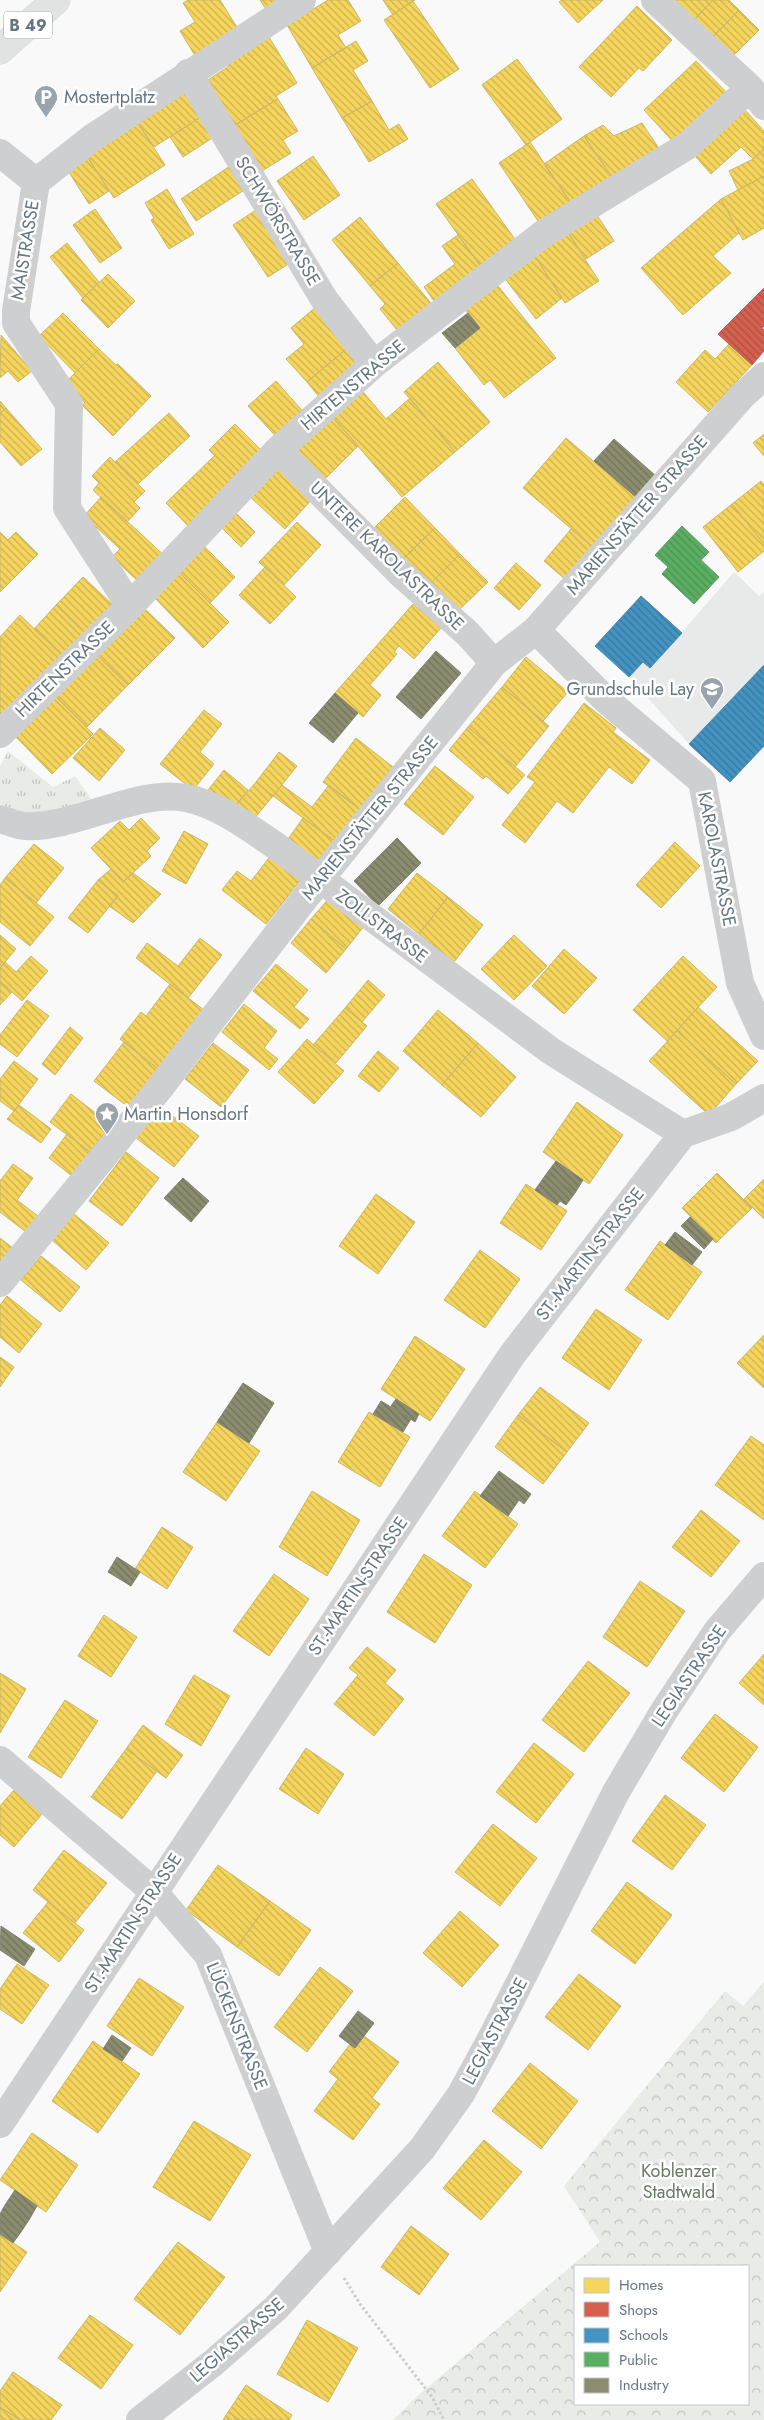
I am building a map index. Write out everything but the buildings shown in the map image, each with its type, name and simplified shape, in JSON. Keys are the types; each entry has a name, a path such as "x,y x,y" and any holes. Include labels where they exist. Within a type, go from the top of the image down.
{"main road":[{"name":"B 49","path":"0,50 56,0"}],"street":[{"name":"MAISTRASSE","path":"130,606 67,508 69,404 16,323 9,293 36,182 92,138 188,73 302,0"},
{"path":"655,0 757,97"},
{"name":"SCHWÖRSTRASSE","path":"188,73 324,299 374,364"},
{"name":"HIRTENSTRASSE","path":"0,734 130,606 278,450 374,364 543,234 687,146 757,97"},
{"path":"0,153 36,182"},
{"name":"MARIENSTÄTTER STRASSE","path":"0,1283 159,1089 320,880 494,663 536,630 742,396 764,376"},
{"name":"UNTERE KAROLASTRASSE","path":"278,450 399,572 468,634 494,663"},
{"name":"KAROLASTRASSE","path":"536,630 605,699 702,781 740,983 764,1036"},
{"name":"ZOLLSTRASSE","path":"0,819 24,827 41,826 172,796 187,798 244,824 551,1051 684,1134"},
{"path":"684,1134 731,1117 764,1098"},
{"name":"ST.-MARTIN-STRASSE","path":"0,2124 512,1355 684,1134"},
{"name":"LEGIASTRASSE","path":"140,2420 213,2363 276,2308 422,2149 461,2094 535,1957 616,1792 664,1711 717,1631 764,1576"},
{"name":"LÜCKENSTRASSE","path":"0,1760 153,1892 208,1955 328,2252"}],"path":[{"path":"328,2252 360,2304 432,2397 444,2420"}],"shaded area":[{"name":"Grundschule Lay","path":"734,572 759,596 764,592 764,746 730,782 689,744 629,677 595,646 641,596 682,632"}],"green space":[{"path":"8,751 53,787 75,776 95,804 38,818 0,804 0,766"},
{"name":"Koblenzer Stadtwald","path":"764,1982 764,2420 393,2420 416,2397 600,2242 564,2186 725,1991 743,2006"}],"place":[{"name":"Mostertplatz","path":"46,118"},
{"name":"Grundschule Lay","path":"712,710"},
{"name":"Martin Honsdorf","path":"107,1135"}]}
